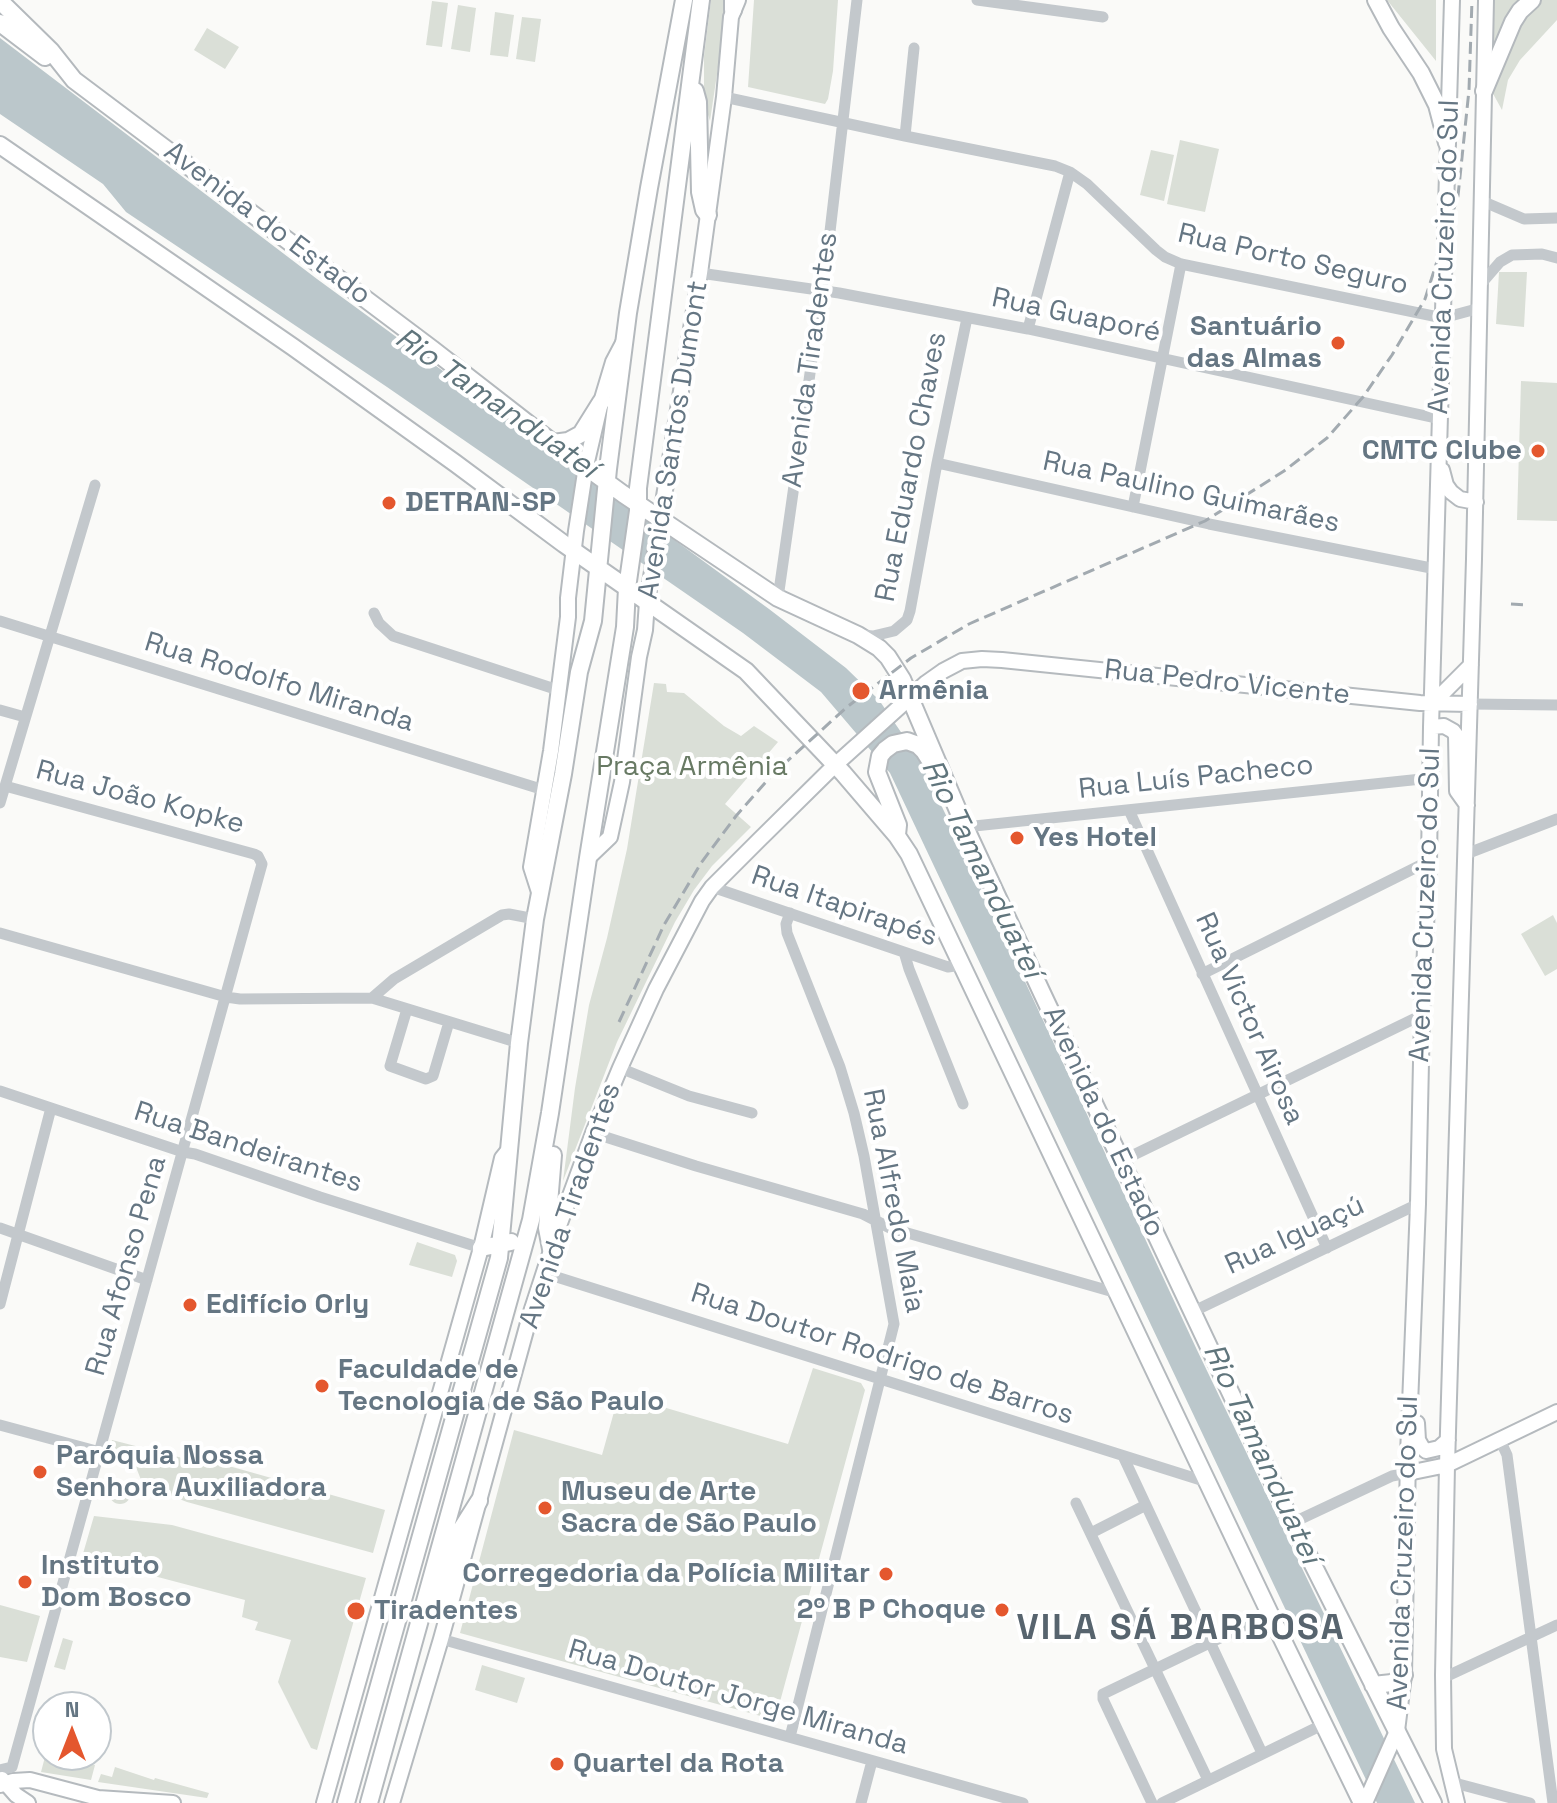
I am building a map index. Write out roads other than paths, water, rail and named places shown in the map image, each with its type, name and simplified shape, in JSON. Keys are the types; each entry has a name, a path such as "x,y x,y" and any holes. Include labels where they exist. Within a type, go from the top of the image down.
{"highway":[{"name":"Avenida Santos Dumont","path":"501,1245 519,1043 535,919 579,672 593,621 606,484 625,339 684,0"},
{"name":"Avenida Santos Dumont","path":"527,1236 550,1113 625,627 638,488 701,0"},
{"path":"1368,0 1391,28"},
{"path":"1376,0 1430,89 1447,143"},
{"path":"1484,91 1513,22 1532,0"},
{"name":"Avenida do Estado","path":"0,1 51,51 74,80 420,340 585,470 660,523 778,598 858,635 888,657 902,679 965,827 1292,1523 1433,1803"},
{"path":"0,23 74,80"},
{"path":"691,75 698,102 701,203 708,215"},
{"path":"0,145 330,373 599,569 746,671 843,773 897,836 909,854 1270,1614 1364,1803"},
{"path":"553,443 568,441 581,434 601,402"},
{"path":"897,836 898,825 879,778 878,763 883,752 897,743 913,743 924,751 937,773 943,775"},
{"path":"550,1113 555,1128 551,1249"},
{"path":"481,1248 501,1245 553,1226"},
{"name":"Avenida Tiradentes","path":"369,1803 527,1236"},
{"name":"Avenida Tiradentes","path":"346,1803 501,1245"},
{"path":"415,1639 429,1622 460,1531 479,1501"},
{"path":"1373,1685 1387,1684 1404,1675"}],"main road":[{"name":"Avenida Cruzeiro do Sul","path":"1364,1803 1397,1731 1404,1675 1452,0"},
{"name":"Avenida Cruzeiro do Sul","path":"1457,1803 1444,1749 1443,1678 1476,502 1486,0"},
{"name":"Avenida Santos Dumont","path":"588,858 606,843 613,828 622,782 647,602 700,273 734,3"},
{"name":"Avenida Santos Dumont","path":"539,892 531,867 551,751 585,470 613,362 625,339"},
{"path":"1439,462 1451,492 1460,499 1476,502"},
{"name":"Rua Pedro Vicente","path":"910,697 952,665 982,659 1432,704 1470,704"},
{"path":"1432,704 1471,665"},
{"name":"Avenida Tiradentes","path":"553,1226 656,989 702,901 712,887 834,766 910,697"},
{"path":"1431,727 1444,726 1456,735 1457,791 1467,805"},
{"name":"Avenida Santos Dumont","path":"481,1248 502,1158 510,1147"},
{"path":"324,1803 481,1248"},
{"name":"Avenida Tiradentes","path":"392,1803 551,1249"},
{"path":"1411,1361 1418,1371 1419,1443 1430,1451 1448,1440"},
{"path":"1408,1473 1447,1465 1557,1412"},
{"path":"4,1777 30,1780 98,1798 173,1803"},
{"path":"4,1777 16,1795 28,1803"}],"street":[{"name":"Avenida Tiradentes","path":"778,598 821,291 857,0"},
{"path":"977,0 1103,17"},
{"path":"905,136 914,48"},
{"name":"Rua Porto Seguro","path":"724,97 1055,166 1087,184 1156,250 1181,264 1443,318 1480,308"},
{"path":"1028,329 1070,172"},
{"path":"1482,201 1524,219 1557,218"},
{"path":"1481,284 1500,262 1512,255 1542,254 1557,258"},
{"path":"1133,507 1181,264"},
{"name":"Rua Guaporé","path":"700,273 821,291 1028,329 1440,419"},
{"name":"Rua Eduardo Chaves","path":"858,635 873,636 894,631 907,620 967,318"},
{"name":"Rua Paulino Guimarães","path":"937,463 1436,569"},
{"path":"0,803 95,485"},
{"path":"374,613 379,623 393,636 558,690"},
{"name":"Rua Rodolfo Miranda","path":"0,621 544,790"},
{"name":"Rua Pedro Vicente","path":"1470,704 1557,705"},
{"path":"0,710 25,717"},
{"name":"Rua Luís Pacheco","path":"965,827 1431,778"},
{"name":"Rua João Kopke","path":"5,786 254,854 260,860"},
{"name":"Rua Victor Airosa","path":"1129,810 1327,1248"},
{"path":"1466,854 1557,819"},
{"name":"Rua Afonso Pena","path":"4,1777 84,1511 262,868 260,860"},
{"path":"1202,974 1429,861"},
{"name":"Rua Itapirapés","path":"712,887 948,967 961,965"},
{"name":"Rua Alfredo Maia","path":"790,913 787,933 848,1088 894,1316 893,1331 790,1737"},
{"path":"372,998 394,979 502,915 535,919"},
{"path":"0,933 226,997 372,998 519,1043"},
{"path":"904,952 963,1104"},
{"path":"407,1009 390,1066 426,1079 433,1076 449,1022"},
{"path":"1121,1161 1422,1015"},
{"path":"620,1068 689,1096 752,1113"},
{"name":"Rua Bandeirantes","path":"0,1091 481,1248"},
{"path":"0,1304 51,1108"},
{"path":"593,1133 863,1214 890,1228 1117,1293"},
{"name":"Rua Iguaçú","path":"1192,1312 1418,1204"},
{"path":"0,1228 147,1280"},
{"name":"Rua Doutor Rodrigo de Barros","path":"544,1273 1207,1482"},
{"path":"0,1425 100,1452"},
{"path":"1500,1440 1507,1455 1553,1803"},
{"path":"1123,1456 1262,1753"},
{"path":"1292,1523 1392,1476 1408,1473"},
{"path":"1076,1503 1208,1780"},
{"path":"1091,1533 1146,1505"},
{"path":"1152,1803 1102,1695 1270,1614"},
{"path":"1443,1678 1557,1625"},
{"name":"Rua Doutor Jorge Miranda","path":"441,1639 1023,1803"},
{"path":"1162,1803 1324,1724"},
{"path":"861,1803 872,1761"},
{"path":"1451,1782 1530,1803"}],"railway":[{"path":"619,1022 664,925 701,863 772,775 847,707 911,658 969,624 1205,521 1284,471 1327,438 1363,397 1425,299 1458,196 1469,90 1472,0"},
{"path":"1511,604 1528,605"}],"place":[{"name":"Santuário das Almas","path":"1338,343"},
{"name":"CMTC Clube","path":"1538,451"},
{"name":"DETRAN-SP","path":"389,503"},
{"name":"Armênia","path":"861,691"},
{"name":"Yes Hotel","path":"1017,838"},
{"name":"Edifício Orly","path":"190,1305"},
{"name":"Faculdade de Tecnologia de São Paulo","path":"322,1386"},
{"name":"Paróquia Nossa Senhora Auxiliadora","path":"40,1472"},
{"name":"Museu de Arte Sacra de São Paulo","path":"545,1508"},
{"name":"Corregedoria da Polícia Militar","path":"886,1574"},
{"name":"Instituto Dom Bosco","path":"25,1582"},
{"name":"2º B P Choque","path":"1002,1610"},
{"name":"Tiradentes","path":"356,1611"},
{"name":"Quartel da Rota","path":"557,1764"}],"district":[{"name":"VILA SÁ BARBOSA","path":"1181,1629"}],"water label":[{"name":"Rio Tamanduateí","path":"496,404"},
{"name":"Rio Tamanduateí","path":"981,869"},
{"name":"Rio Tamanduateí","path":"1261,1454"}],"park label":[{"name":"Praça Armênia","path":"692,767"}]}
